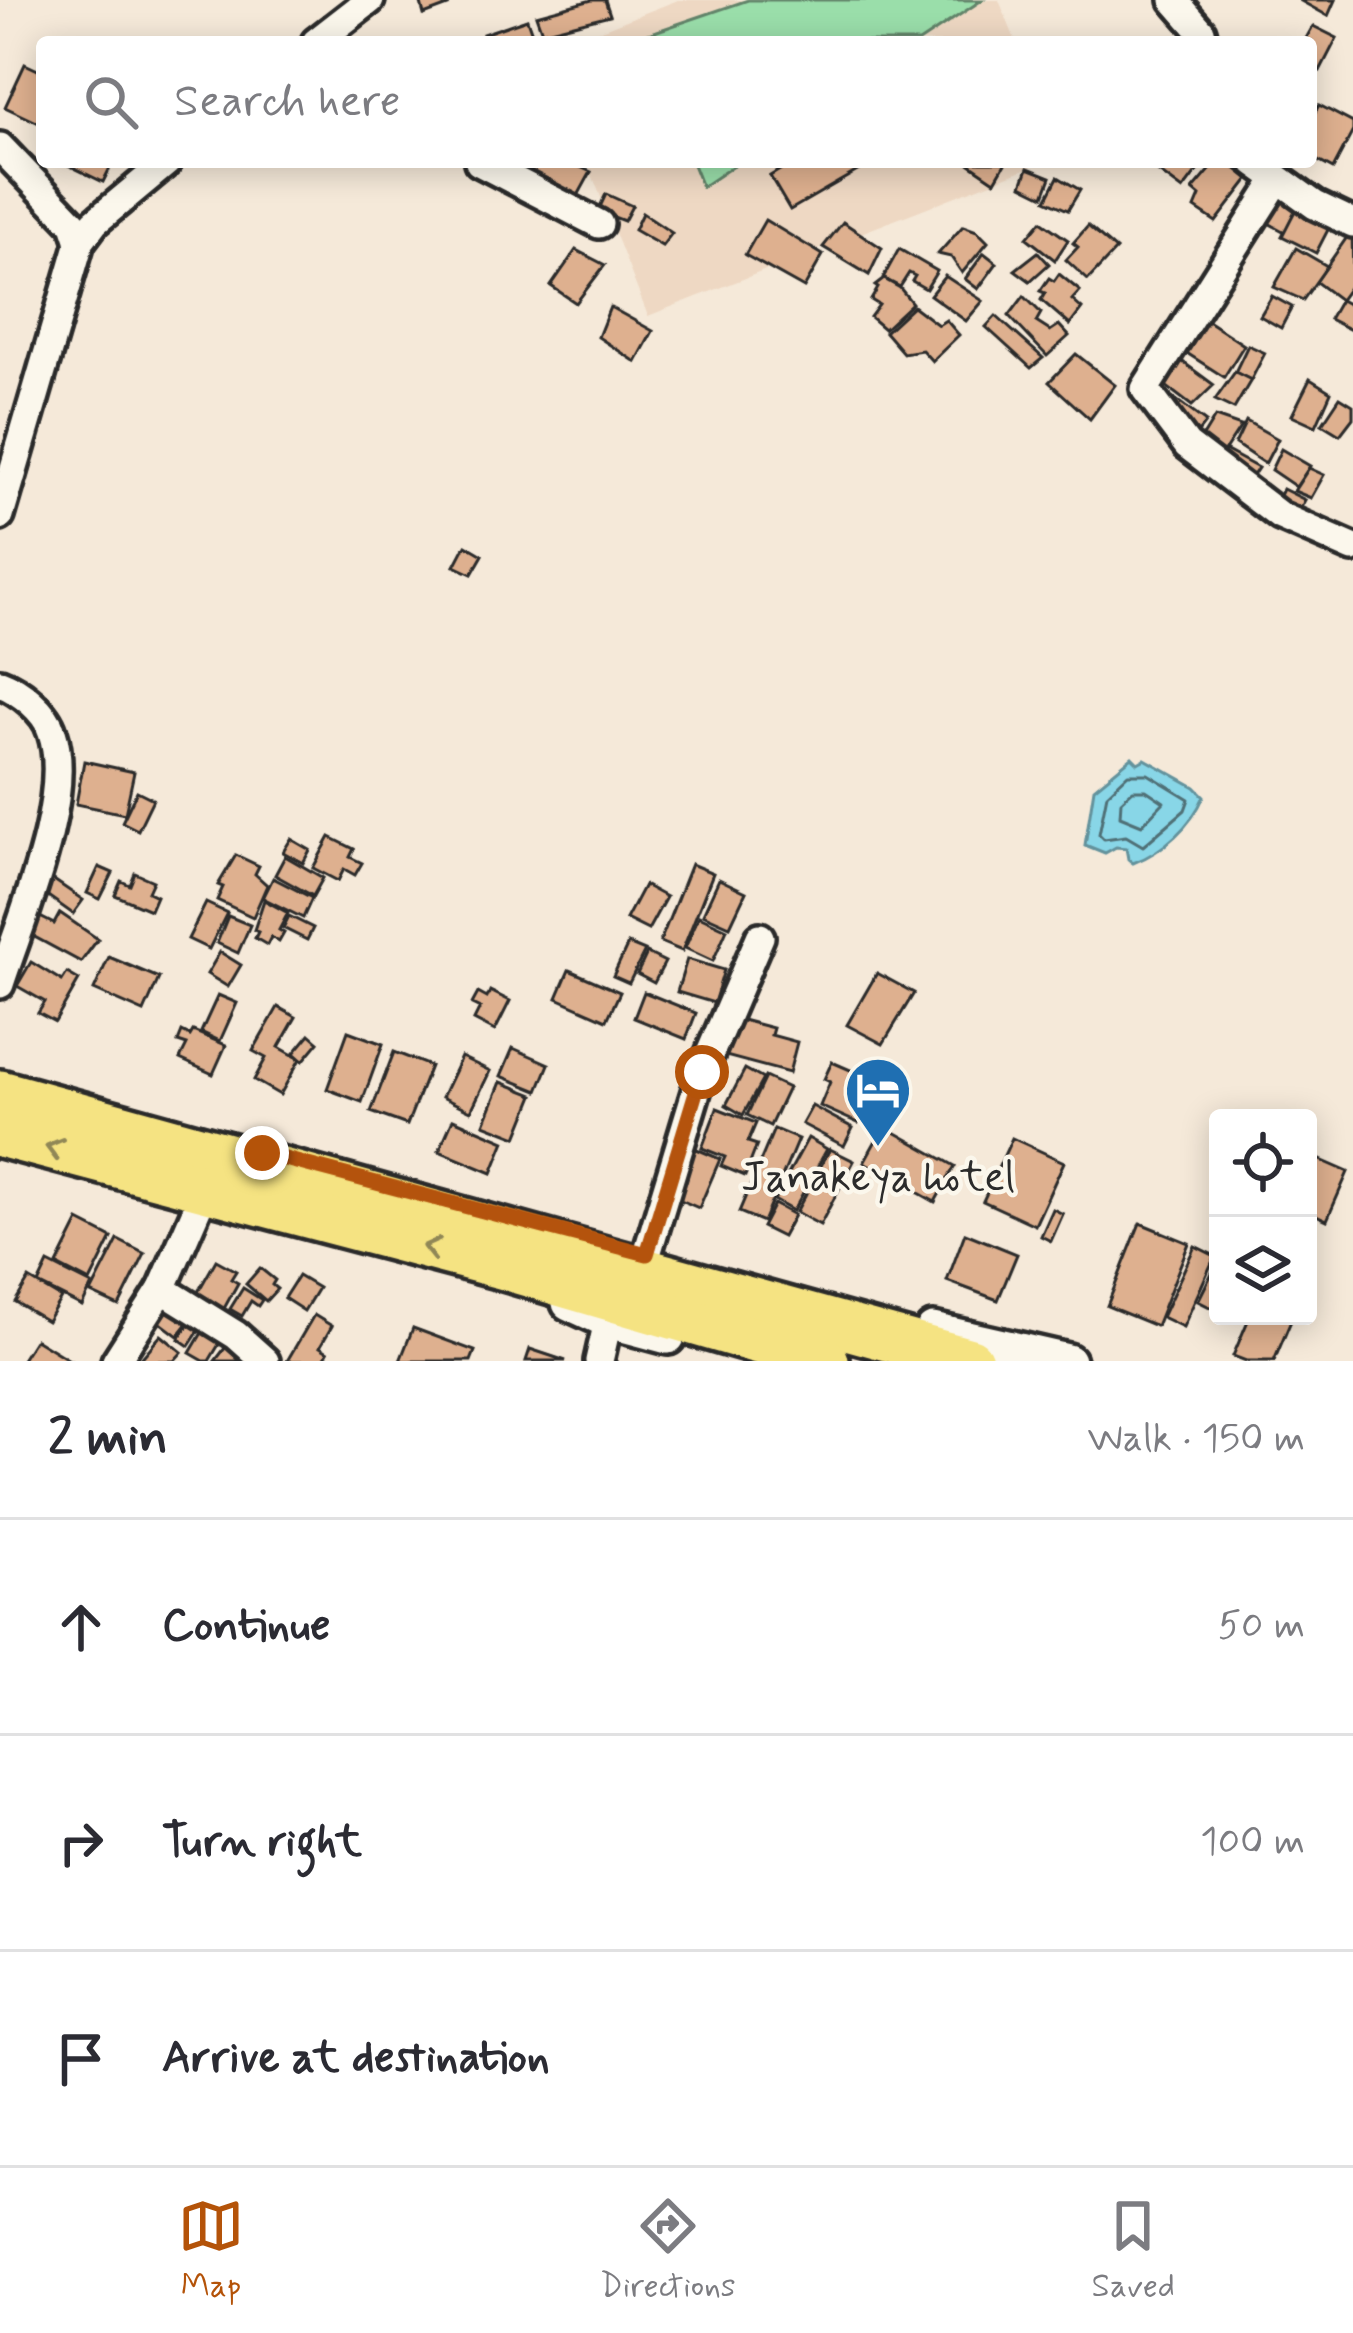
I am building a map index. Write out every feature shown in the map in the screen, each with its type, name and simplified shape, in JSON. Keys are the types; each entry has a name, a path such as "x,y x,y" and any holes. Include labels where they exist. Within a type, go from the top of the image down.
{"highway":[{"path":"0,1093 970,1361"},
{"path":"0,1134 501,1266 826,1361"}],"street":[{"path":"327,36 370,0"},
{"path":"1174,0 1203,36"},
{"path":"0,147 74,224 80,242"},
{"path":"0,516 80,242 95,222 160,168"},
{"path":"491,168 599,224"},
{"path":"1353,223 1315,205 1266,170 1145,388 1187,445 1280,516 1353,548"},
{"path":"0,682 19,690 52,730 58,785 51,824 0,985"},
{"path":"647,1254 702,1072 760,937"},
{"path":"0,1093 262,1153 842,1308 1068,1361"},
{"path":"116,1361 162,1289 206,1188"},
{"path":"501,1266 608,1321 756,1361"},
{"path":"162,1289 236,1335 265,1361"},
{"path":"599,1361 608,1321"}],"shaded area":[{"path":"678,0 999,0 1014,36 585,36"},
{"path":"589,168 1028,168 648,316"}],"green space":[{"path":"748,0 982,0 928,36 643,36"},
{"path":"694,168 730,168 702,187"}],"water":[{"path":"1132,757 1138,763 1145,759 1204,796 1175,836 1133,863 1126,848 1105,853 1085,845 1094,788"}],"building":[{"path":"420,0 444,0 448,6 424,15"},
{"path":"605,0 610,15 542,32 536,15"},
{"path":"1299,0 1335,0 1328,16"},
{"path":"527,19 533,36 484,36"},
{"path":"1313,26 1337,38 1320,71 1317,36 1307,36"},
{"path":"25,64 36,69 36,122 5,107"},
{"path":"1319,105 1353,123 1333,169 1317,160"},
{"path":"74,168 110,168 103,182"},
{"path":"503,168 591,172 574,203"},
{"path":"783,168 863,168 790,210 770,176"},
{"path":"976,168 1003,168 995,181"},
{"path":"1028,168 1051,177 1044,196 1022,185"},
{"path":"1153,168 1200,168 1183,190"},
{"path":"1212,168 1235,168 1249,179 1216,222 1195,208 1200,196 1193,190"},
{"path":"1058,177 1080,190 1068,210 1046,200"},
{"path":"1264,183 1298,205 1285,232 1248,212"},
{"path":"606,194 632,206 624,221 598,211"},
{"path":"1298,205 1332,222 1316,253 1282,236"},
{"path":"642,213 672,233 662,246 634,230"},
{"path":"765,220 823,255 804,288 745,255"},
{"path":"1041,221 1068,240 1055,260 1027,238"},
{"path":"843,222 882,248 869,275 823,247"},
{"path":"963,226 988,242 962,273 951,257 938,254"},
{"path":"1088,226 1116,250 1088,280 1066,260"},
{"path":"1352,230 1353,282 1340,300 1316,282"},
{"path":"1296,248 1327,266 1303,300 1274,287"},
{"path":"899,249 937,271 926,289 912,281 915,276 909,273 900,287 883,278"},
{"path":"576,250 605,265 576,303 551,286"},
{"path":"1038,252 1049,264 1030,281 1015,270"},
{"path":"984,253 997,263 978,289 965,279"},
{"path":"1059,274 1080,291 1072,300 1082,309 1070,325 1041,300 1045,293 1040,291 1049,278 1054,281"},
{"path":"945,276 983,301 966,321 930,295"},
{"path":"884,279 912,303 884,329 870,317 879,305 871,300 875,286"},
{"path":"1024,296 1041,313 1036,322 1050,331 1059,325 1069,336 1047,356 1009,316"},
{"path":"1272,296 1292,307 1281,328 1260,316"},
{"path":"1340,300 1353,307 1353,331 1329,319"},
{"path":"913,306 938,325 946,320 959,335 932,361 922,350 903,353 885,332"},
{"path":"610,307 653,331 636,362 598,337"},
{"path":"996,316 1043,358 1031,368 986,327"},
{"path":"1203,318 1244,345 1224,377 1182,350"},
{"path":"1248,345 1265,353 1251,380 1235,372"},
{"path":"1076,354 1115,385 1090,419 1049,382"},
{"path":"1172,354 1214,385 1192,406 1154,377"},
{"path":"1235,372 1251,380 1234,409 1215,400"},
{"path":"1310,379 1331,392 1316,426 1292,415"},
{"path":"1160,388 1206,422 1192,440"},
{"path":"1340,397 1353,405 1353,418 1340,435 1322,424"},
{"path":"1215,417 1241,426 1218,461 1196,448"},
{"path":"1246,421 1278,439 1265,464 1235,444"},
{"path":"1281,449 1310,466 1296,487 1271,470"},
{"path":"1225,450 1258,468 1246,486 1215,467"},
{"path":"1309,468 1324,475 1311,498 1294,491"},
{"path":"1283,489 1305,500 1290,528 1274,508"},
{"path":"466,545 483,555 472,574 455,566"},
{"path":"84,761 134,772 125,814 76,804"},
{"path":"137,791 153,799 138,830 122,822"},
{"path":"330,837 354,849 350,857 362,863 355,875 344,869 338,881 313,868"},
{"path":"291,839 310,850 303,863 283,852"},
{"path":"236,855 259,866 255,874 267,885 253,917 217,900 223,887 218,885"},
{"path":"285,856 323,878 313,896 275,875"},
{"path":"691,864 713,873 682,951 660,942"},
{"path":"99,867 113,873 100,899 87,893"},
{"path":"135,873 153,881 148,892 156,896 150,910 115,895 121,881 130,885"},
{"path":"48,876 83,900 73,914 38,889"},
{"path":"273,878 312,898 303,918 263,898"},
{"path":"719,879 746,892 730,926 703,914"},
{"path":"644,885 666,897 648,930 626,919"},
{"path":"264,900 288,913 279,942 271,937 267,945 255,938 258,932 254,930"},
{"path":"206,903 227,913 209,949 188,939"},
{"path":"60,913 98,939 81,962 31,935 40,917 54,924"},
{"path":"228,916 250,925 238,953 217,943"},
{"path":"289,916 313,928 307,940 283,928"},
{"path":"699,916 727,929 713,961 685,948"},
{"path":"628,944 645,951 629,983 613,976"},
{"path":"220,952 241,965 228,987 207,974"},
{"path":"647,953 665,962 654,983 637,974"},
{"path":"109,957 159,978 144,1012 94,990"},
{"path":"687,959 724,970 714,1003 677,992"},
{"path":"31,962 62,981 67,973 79,980 55,1022 38,1013 45,1002 17,986"},
{"path":"569,970 620,992 607,1020 557,998"},
{"path":"877,973 914,993 883,1044 847,1025"},
{"path":"490,991 510,1001 495,1031 474,1020 480,1008 472,1004 478,993 487,998"},
{"path":"644,992 696,1013 686,1039 634,1018"},
{"path":"218,995 237,1003 220,1041 201,1032"},
{"path":"278,1007 296,1017 279,1047 300,1059 280,1095 254,1080 266,1058 253,1051"},
{"path":"738,1019 773,1028 771,1035 797,1042 789,1073 718,1054 725,1026 736,1029"},
{"path":"193,1031 226,1045 213,1074 180,1059 187,1045 178,1042 182,1032 190,1036"},
{"path":"348,1031 383,1044 362,1102 327,1089"},
{"path":"310,1034 319,1042 303,1061 294,1053"},
{"path":"513,1048 549,1064 538,1091 501,1076"},
{"path":"394,1052 430,1066 407,1125 371,1112"},
{"path":"461,1057 490,1071 471,1111 442,1097"},
{"path":"832,1062 876,1081 858,1123 820,1106"},
{"path":"745,1069 763,1079 743,1115 726,1105"},
{"path":"765,1077 788,1088 770,1126 747,1115"},
{"path":"501,1082 534,1095 517,1137 484,1124"},
{"path":"812,1106 853,1128 844,1146 802,1124"},
{"path":"717,1108 756,1123 748,1142 757,1145 745,1176 721,1166 725,1157 702,1148"},
{"path":"453,1119 505,1141 492,1173 439,1151"},
{"path":"884,1126 955,1166 935,1202 864,1162"},
{"path":"774,1129 798,1139 763,1222 739,1212"},
{"path":"808,1138 827,1149 793,1211 774,1200"},
{"path":"1012,1138 1064,1162 1035,1225 983,1201"},
{"path":"692,1147 720,1159 699,1208 660,1191"},
{"path":"830,1149 854,1161 820,1225 796,1212"},
{"path":"1317,1158 1348,1172 1327,1220 1317,1215"},
{"path":"774,1204 794,1215 782,1237 762,1227"},
{"path":"1053,1209 1063,1214 1051,1241 1041,1236"},
{"path":"79,1221 112,1238 90,1282 57,1265"},
{"path":"1140,1223 1189,1243 1156,1326 1107,1306"},
{"path":"965,1233 1017,1254 998,1300 947,1281"},
{"path":"118,1240 145,1254 119,1306 91,1293"},
{"path":"1195,1246 1209,1253 1209,1269 1183,1327 1162,1317"},
{"path":"216,1260 236,1271 231,1279 238,1283 221,1314 194,1299"},
{"path":"48,1263 92,1285 82,1306 38,1284"},
{"path":"260,1268 275,1280 272,1285 277,1289 266,1301 246,1284"},
{"path":"298,1276 318,1288 304,1311 284,1298"},
{"path":"29,1279 61,1298 47,1321 15,1302"},
{"path":"1209,1279 1209,1306 1198,1301"},
{"path":"243,1288 262,1300 258,1306 251,1301 242,1316 230,1309"},
{"path":"163,1295 193,1317 178,1336 149,1314"},
{"path":"314,1315 332,1326 320,1347 328,1352 323,1361 287,1361"},
{"path":"194,1317 204,1323 189,1346 179,1339"},
{"path":"1246,1325 1289,1325 1274,1361 1233,1356"},
{"path":"206,1326 224,1336 209,1361 190,1353"},
{"path":"413,1328 475,1351 471,1361 400,1361"},
{"path":"161,1335 182,1352 174,1361 139,1361"},
{"path":"35,1339 71,1361 21,1361"},
{"path":"229,1343 246,1357 243,1361 215,1361"},
{"path":"530,1349 566,1361 526,1361"}],"place":[{"name":"Janakeya hotel","path":"878,1149"}],"route":[{"path":"262,1153 647,1254 702,1072"}]}
